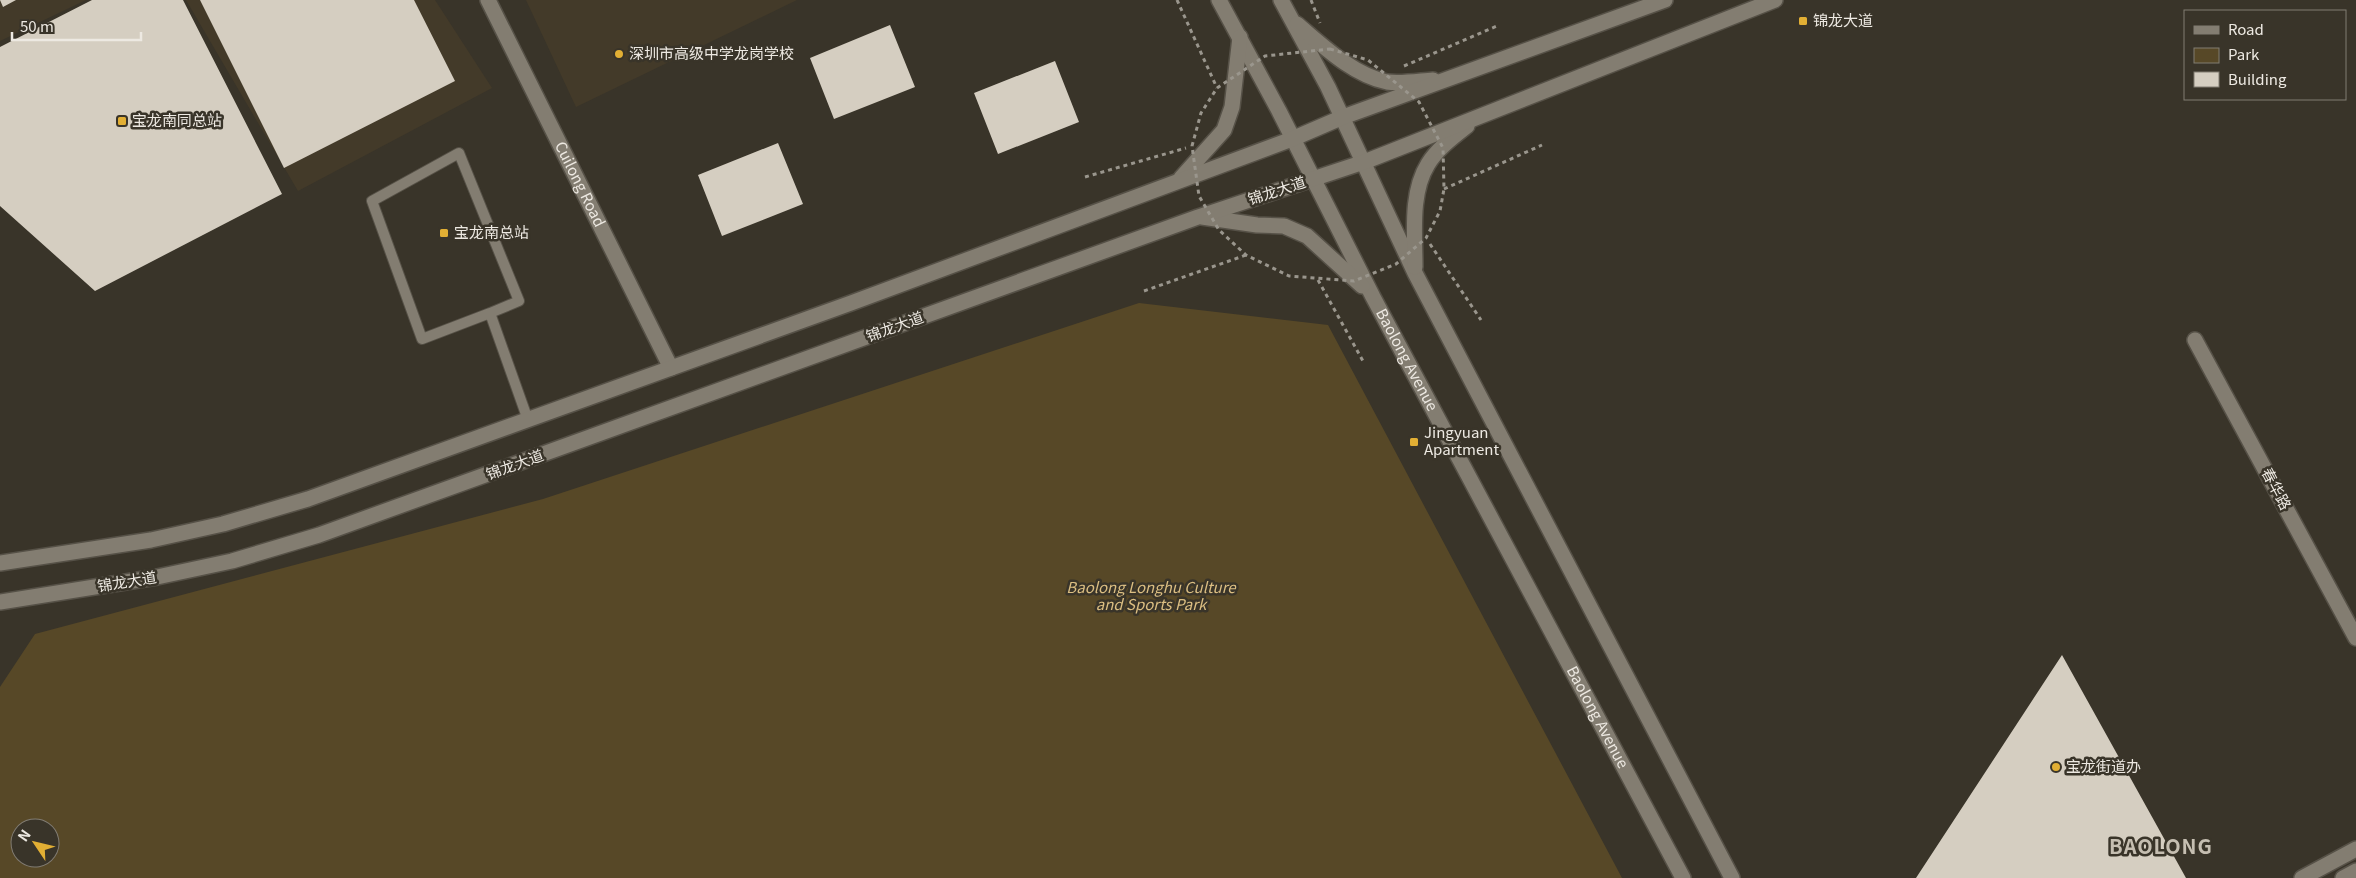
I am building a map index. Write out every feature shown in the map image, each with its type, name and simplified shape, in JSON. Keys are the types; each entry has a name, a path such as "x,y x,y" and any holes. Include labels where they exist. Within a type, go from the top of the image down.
{"main road":[{"name":"Cuilong Road","path":"488,0 671,368"},
{"name":"Baolong Avenue","path":"1220,0 1279,111 1373,297 1683,878"},
{"path":"1281,0 1343,117 1415,273 1732,878"},
{"path":"0,563 151,540 223,524 308,499 671,368 1292,139 1343,117 1665,0"},
{"name":"锦龙大道","path":"0,602 158,577 232,561 319,535 1198,217 1364,162 1775,0"},
{"path":"1291,18 1317,40 1368,76 1389,82 1450,79"},
{"path":"1178,181 1224,130 1232,107 1240,37"},
{"path":"1415,273 1415,214 1419,184 1428,164 1444,146 1476,118"},
{"path":"1198,217 1257,225 1284,226 1307,236 1373,297"},
{"name":"春华路","path":"2195,340 2356,638"},
{"path":"2302,878 2356,849"},
{"path":"2343,878 2356,871"}],"lane":[{"path":"460,154 518,301 490,313 422,339 372,201 460,154"},
{"path":"490,313 528,420"}],"path":[{"path":"1177,0 1217,88"},
{"path":"1395,70 1497,26"},
{"path":"1330,49 1368,60 1419,102 1443,148 1444,189 1440,211 1426,238 1396,264 1354,280 1318,280 1289,276 1246,255 1219,230 1199,196 1192,146 1201,113 1217,88 1265,56 1330,49"},
{"path":"1444,189 1542,145"},
{"path":"1085,177 1192,146"},
{"path":"1426,238 1480,320"},
{"path":"1144,291 1246,255"},
{"path":"1318,280 1364,361"}],"shaded area":[{"path":"0,0 86,0 0,41"},
{"path":"186,0 435,0 492,88 298,191"},
{"name":"深圳市高级中学龙岗学校","path":"526,0 797,0 576,107"}],"green space":[{"name":"Baolong Longhu Culture and Sports Park","path":"1139,303 1328,325 1622,878 0,878 0,687 35,634 543,499"}],"building":[{"path":"0,0 16,0 3,7"},
{"name":"宝龙南同总站","path":"92,0 183,0 282,194 95,291 0,206 0,47"},
{"path":"200,0 414,0 455,81 284,168"},
{"path":"890,25 915,87 834,119 810,58"},
{"path":"1055,61 1079,122 998,154 974,93"},
{"path":"778,143 803,204 722,236 698,175"},
{"name":"宝龙街道办","path":"2062,655 2186,878 1916,878"}],"place":[{"name":"锦龙大道","path":"1803,21"},
{"name":"深圳市高级中学龙岗学校","path":"619,54"},
{"name":"宝龙南同总站","path":"122,121"},
{"name":"宝龙南总站","path":"444,233"},
{"name":"Jingyuan Apartment","path":"1414,442"},
{"name":"宝龙街道办","path":"2056,767"}],"district":[{"name":"BAOLONG","path":"2161,847"}]}
